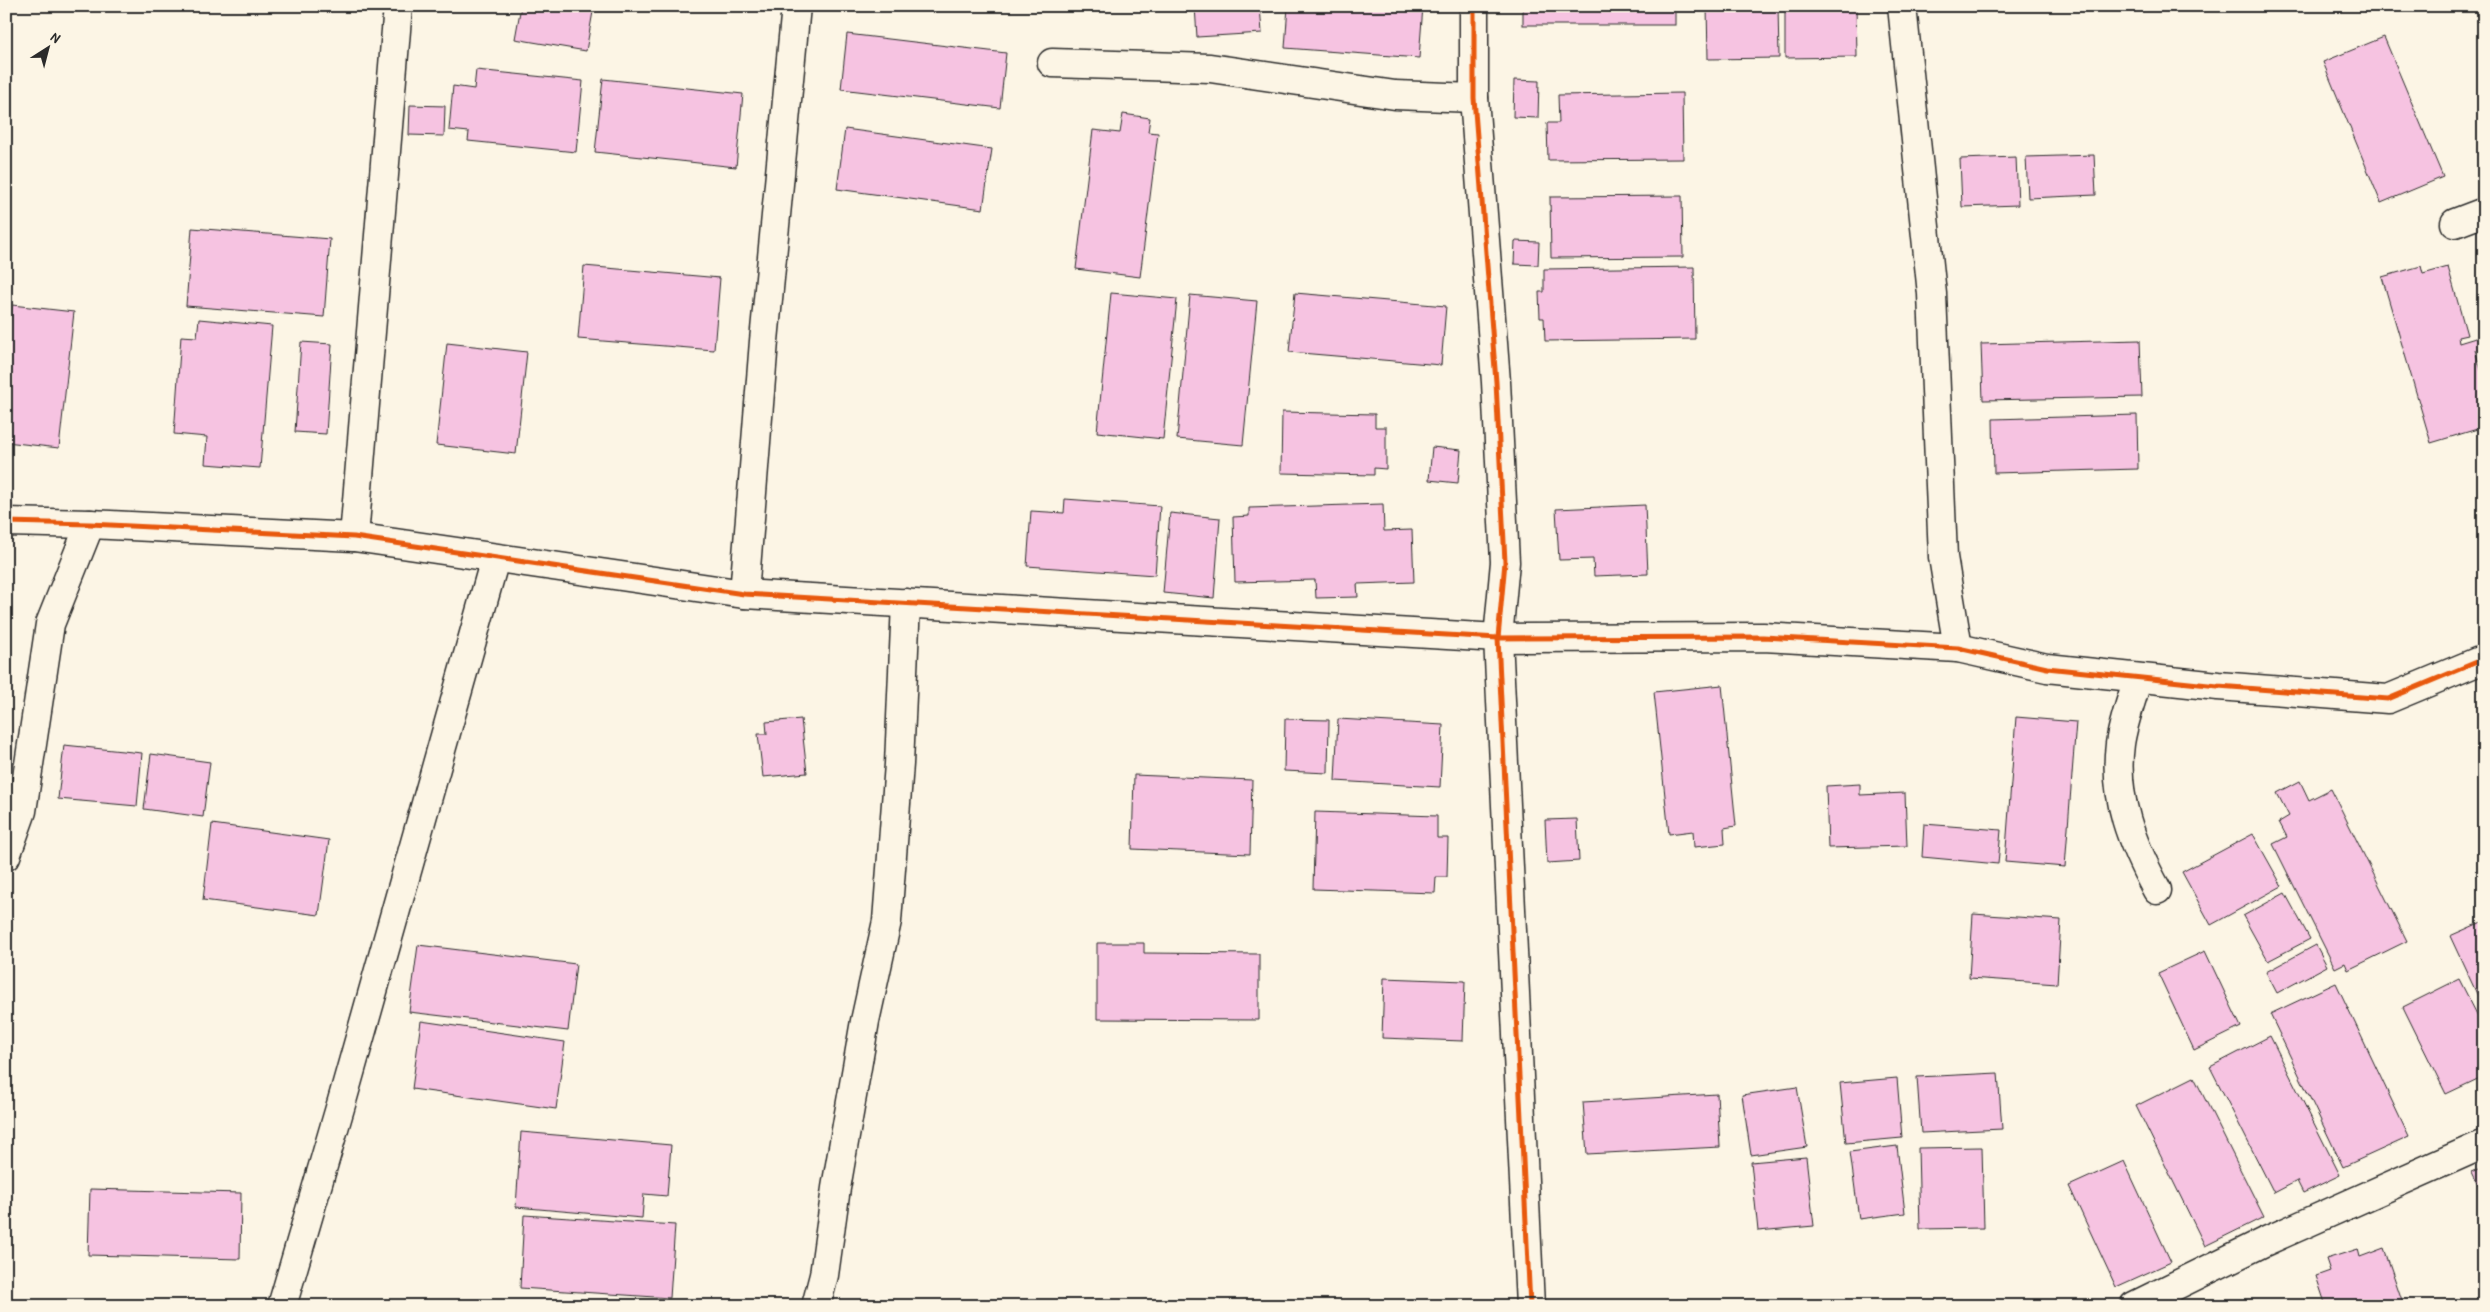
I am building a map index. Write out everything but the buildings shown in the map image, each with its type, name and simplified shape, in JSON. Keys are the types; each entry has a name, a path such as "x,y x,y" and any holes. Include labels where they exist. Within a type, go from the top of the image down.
{"street":[{"path":"354,537 398,6"},
{"path":"744,594 764,331 796,6"},
{"path":"1474,6 1474,98 1496,382 1505,562 1498,638 1530,1306"},
{"path":"1902,6 1932,294 1943,557 1958,648"},
{"path":"1052,63 1210,68 1395,95 1474,98"},
{"path":"2455,223 2484,212"},
{"path":"6,522 90,524 354,537 744,594 1498,638 1763,637 1958,648 2047,668 2138,678 2388,699 2484,659"},
{"path":"6,856 22,811 50,624 90,524"},
{"path":"282,1306 342,1101 495,558"},
{"path":"816,1306 824,1275 836,1188 865,1021 887,921 899,764 906,603"},
{"path":"2138,678 2120,744 2120,801 2138,854 2157,890"},
{"path":"2134,1306 2264,1242 2484,1144"}],"cycle path":[{"path":"1474,6 1474,98 1496,382 1505,562 1498,638 1530,1306"},
{"path":"6,522 90,524 354,537 744,594 1498,638 1763,637 1958,648 2047,668 2218,686 2388,699 2484,659"}]}
